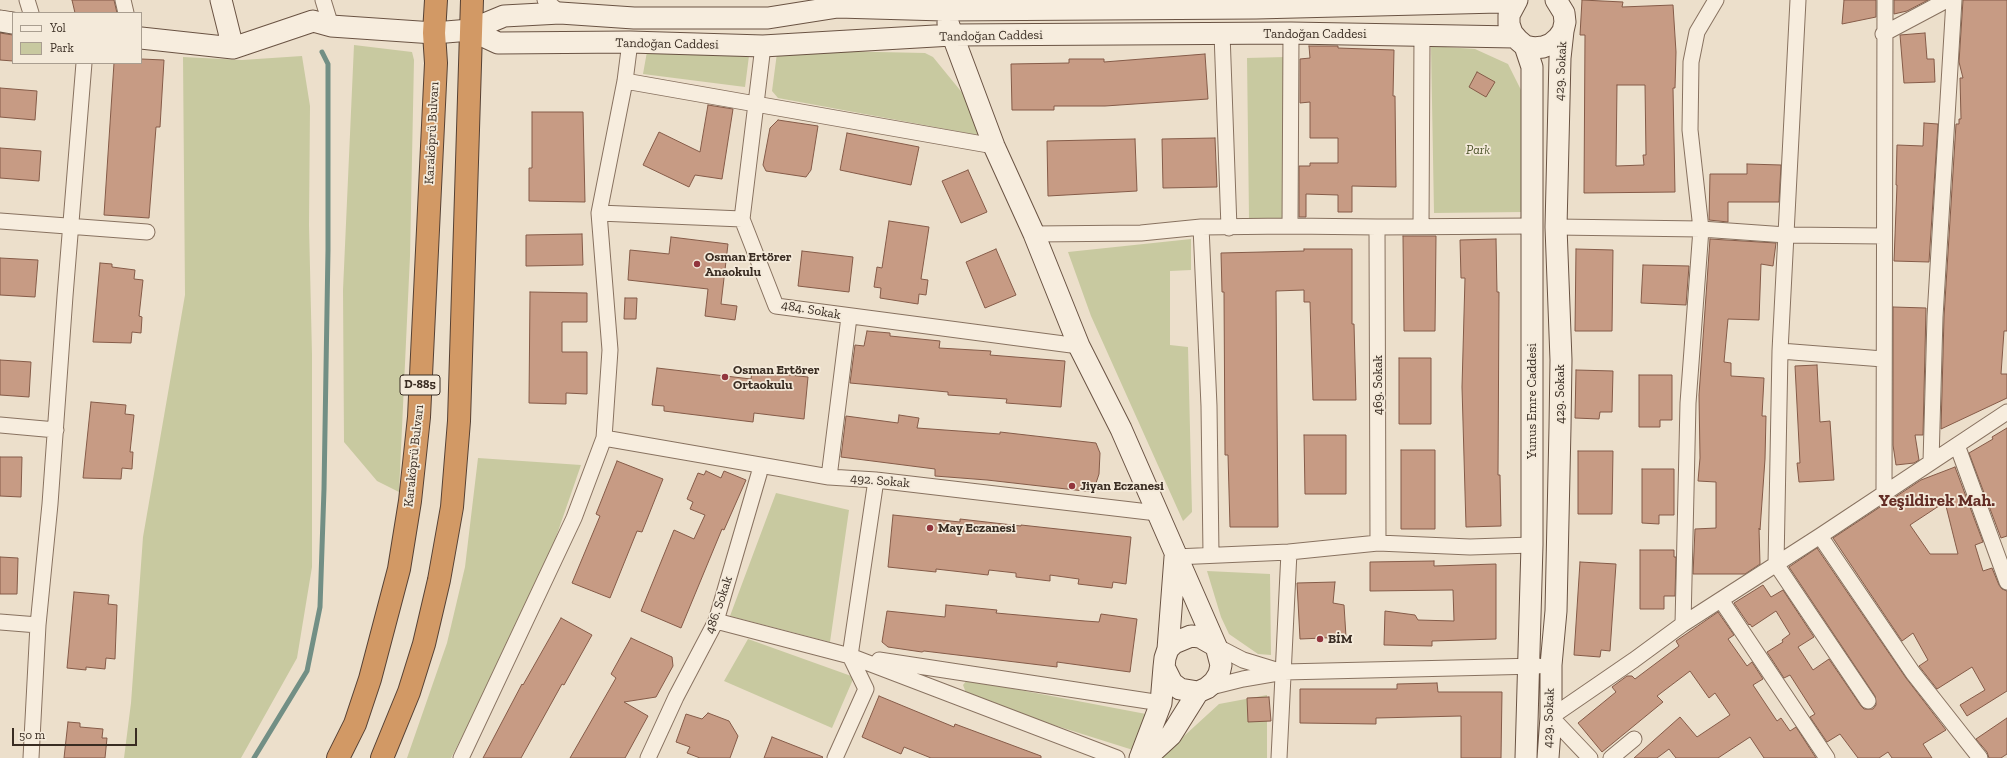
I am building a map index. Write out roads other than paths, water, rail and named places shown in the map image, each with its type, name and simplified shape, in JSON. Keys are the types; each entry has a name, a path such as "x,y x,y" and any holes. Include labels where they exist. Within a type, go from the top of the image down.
{"highway":[{"name":"Karaköprü Bulvarı","path":"338,758 356,724 370,679 398,569 410,501 419,418 436,64 434,33 436,0"},
{"path":"382,758 409,692 424,644 439,580 452,507 459,421 472,0"}],"main road":[{"path":"142,38 233,48 221,0"},
{"name":"Tandoğan Caddesi","path":"233,48 313,21 331,26 434,33 470,30 504,16 553,6 634,18 768,18 838,7 942,5 1248,8 1297,3 1498,2 1511,0"},
{"name":"Yunus Emre Caddesi","path":"1517,0 1509,15 1509,24 1520,41 1532,67 1532,545 1526,758"},
{"name":"429. Sokak","path":"1548,758 1551,716 1551,665 1556,611 1560,420 1560,360 1556,227 1560,58 1565,22 1559,2"},
{"path":"942,5 994,146 1034,234 1079,346 1121,429 1175,556 1216,646 1221,665 1219,674 1214,682 1203,690 1172,735 1146,758"},
{"path":"0,21 12,23"},
{"name":"Tandoğan Caddesi","path":"470,30 498,43 630,42 762,46 952,35 1291,33 1422,34 1520,41 1534,48 1543,48 1555,41 1563,31"},
{"path":"1140,758 1161,703 1175,556"},
{"path":"1203,690 1180,689 1172,683 1167,676 1166,658 1174,642 1191,636 1200,637 1216,646"}],"street":[{"path":"27,0 31,12"},
{"path":"123,0 126,12"},
{"path":"323,0 331,26"},
{"path":"1683,624 1688,402 1700,229 1690,130 1691,62 1697,32 1716,0"},
{"path":"1798,0 1780,351 1776,564 1868,701"},
{"path":"1884,492 1883,34 1885,0"},
{"path":"1883,34 1947,0"},
{"path":"1931,462 1935,317 1954,0"},
{"path":"1222,33 1229,228"},
{"path":"1290,226 1291,33"},
{"path":"1421,226 1422,34"},
{"path":"461,758 574,518 604,438 610,350 599,213 625,81 630,42"},
{"path":"599,213 742,219 762,46"},
{"path":"32,758 38,625 50,504 84,64"},
{"path":"625,81 755,102 994,146"},
{"name":"484. Sokak","path":"742,219 776,306 849,317 1079,346"},
{"path":"0,221 147,232"},
{"path":"1034,234 1141,233 1201,227 1532,226"},
{"path":"1201,227 1208,406 1211,554"},
{"name":"469. Sokak","path":"1377,227 1378,543"},
{"path":"1556,227 1700,229 1786,235 1884,236"},
{"path":"829,477 849,317"},
{"path":"1780,351 1883,359"},
{"path":"1590,758 1551,716 1634,660 1683,624 1820,536 1884,492 2007,412"},
{"path":"0,425 56,430"},
{"name":"492. Sokak","path":"604,438 829,477 876,480 1157,512"},
{"path":"1957,445 2007,582"},
{"name":"486. Sokak","path":"648,758 676,697 716,621 759,474 760,465"},
{"path":"835,758 866,689 850,656 876,480"},
{"path":"1820,536 1913,673 1980,758"},
{"path":"1175,556 1289,552 1378,543 1470,546 1532,545"},
{"path":"1280,758 1289,552"},
{"path":"1721,600 1827,758"},
{"path":"716,621 850,656 1161,703"},
{"path":"0,622 38,625"},
{"path":"1216,646 1243,660 1284,672"},
{"path":"850,656 1117,758"},
{"path":"1203,690 1243,679 1284,672 1551,665"},
{"path":"1611,758 1634,739"}],"waterway":[{"path":"254,758 307,671 320,607 324,489 328,250 328,64 322,52"}],"place":[{"name":"Osman Ertörer Anaokulu","path":"697,264"},
{"name":"Osman Ertörer Ortaokulu","path":"725,377"},
{"name":"Jiyan Eczanesi","path":"1072,486"},
{"name":"May Eczanesi","path":"930,528"},
{"name":"BİM","path":"1320,639"}],"district":[{"name":"Yeşildirek Mah.","path":"1937,501"}],"park label":[{"name":"Park","path":"1478,150"}]}
